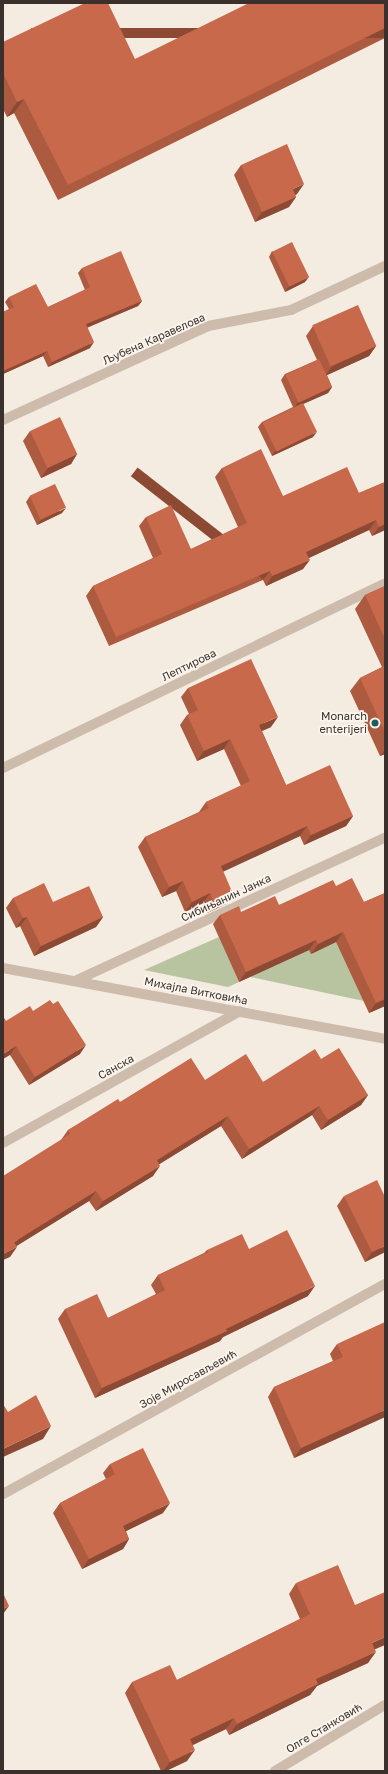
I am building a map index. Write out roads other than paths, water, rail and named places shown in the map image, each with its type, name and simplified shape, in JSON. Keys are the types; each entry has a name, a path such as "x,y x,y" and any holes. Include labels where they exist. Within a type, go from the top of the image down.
{"street":[{"name":"Љубена Каравелова","path":"3,420 208,326 291,310 385,266"},
{"name":"Лептирова","path":"3,768 385,583"},
{"name":"Сибињанин Јанка","path":"77,980 385,838"},
{"name":"Михајла Витковића","path":"3,968 77,980 385,1039"},
{"name":"Санска","path":"3,1143 240,1011"},
{"name":"Зоје Миросављевић","path":"3,1494 385,1284"},
{"name":"Олге Станковић","path":"275,1771 385,1706"}],"place":[{"name":"Monarch enterijeri","path":"375,723"}]}
